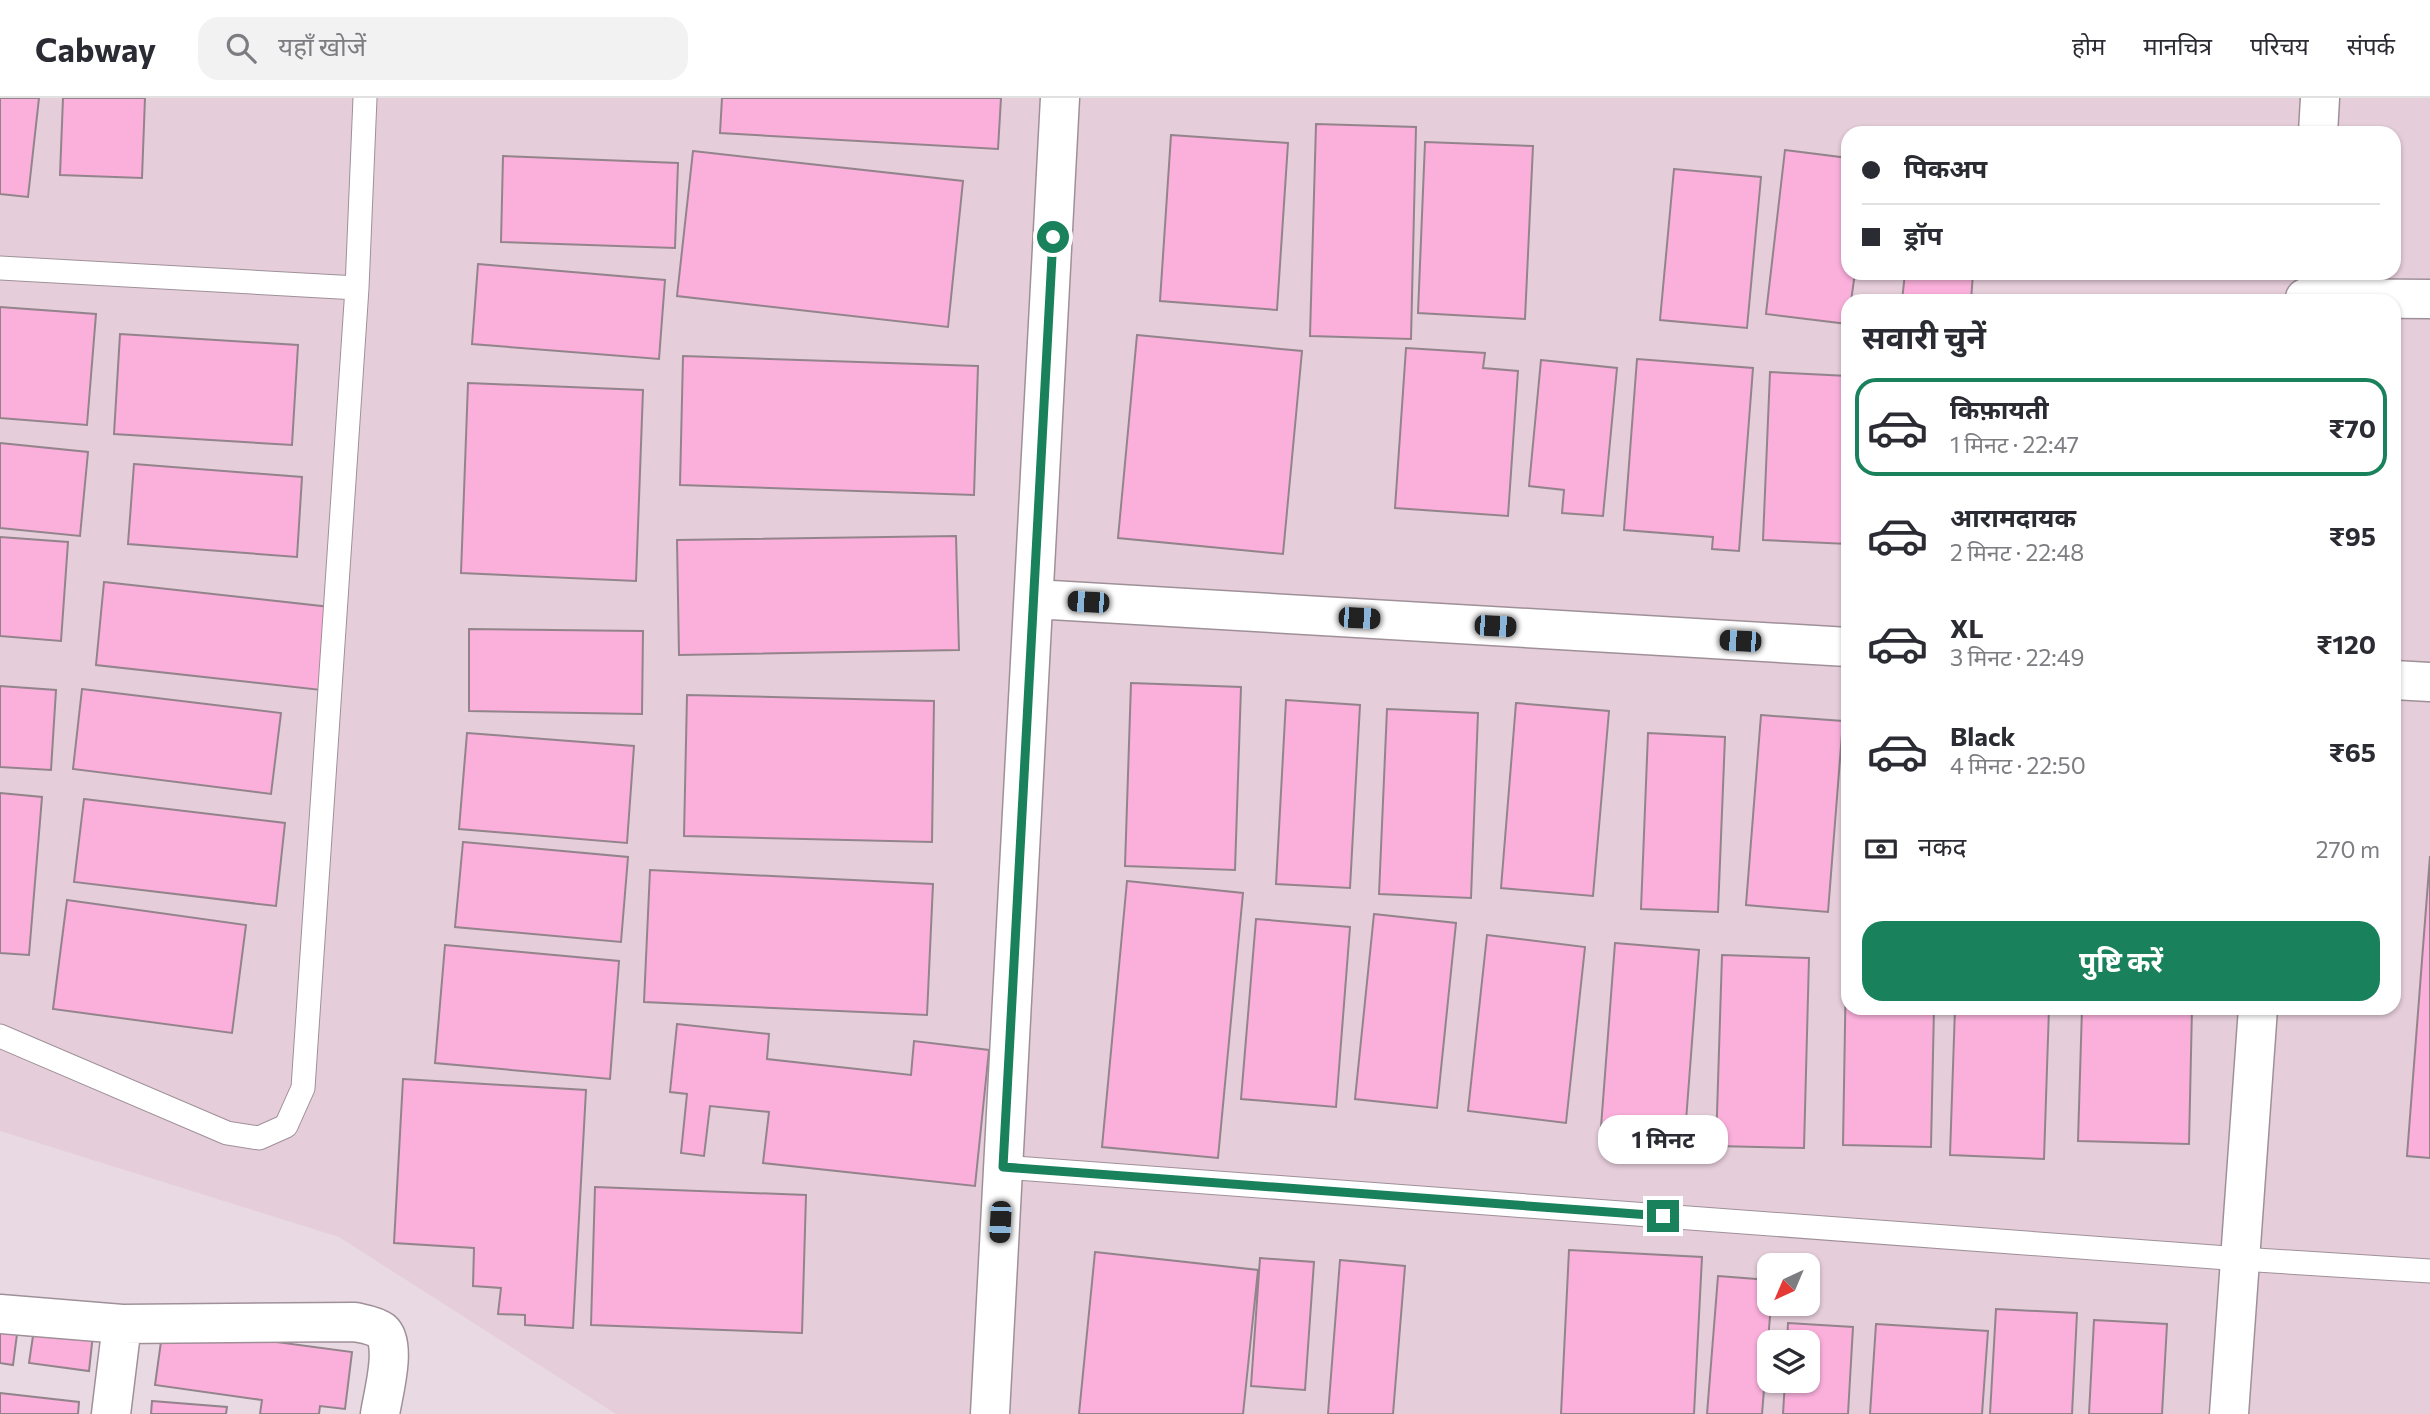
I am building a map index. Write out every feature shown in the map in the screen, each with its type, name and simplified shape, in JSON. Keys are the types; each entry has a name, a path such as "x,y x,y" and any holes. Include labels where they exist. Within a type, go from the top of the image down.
{"street":[{"path":"990,1414 1060,98"},
{"path":"2318,126 2320,98"},
{"path":"2305,291 2352,294"},
{"path":"2401,297 2430,299"},
{"path":"1034,599 1841,647"},
{"path":"2401,680 2430,682"},
{"path":"2229,1414 2258,1015"},
{"path":"0,1314 122,1324 355,1322 371,1325 383,1331 389,1342 380,1414"},
{"path":"111,1414 122,1324"}],"lane":[{"path":"0,1037 227,1133 259,1138 286,1126 303,1088 357,288 365,98"},
{"path":"0,268 357,288"},
{"path":"1003,1167 2430,1271"}],"shaded area":[{"path":"0,98 2430,98 2430,1414 616,1414 339,1237 0,1131"}],"building":[{"path":"0,98 39,98 28,197 0,194"},
{"path":"63,98 145,98 142,178 60,175"},
{"path":"722,98 1001,98 998,149 720,133"},
{"path":"1316,124 1416,127 1411,339 1310,336"},
{"path":"1171,135 1288,143 1277,310 1160,301"},
{"path":"1425,142 1533,146 1525,319 1418,313"},
{"path":"1785,150 1841,157 1841,280 1854,280 1852,294 1841,294 1841,323 1766,314"},
{"path":"693,151 963,181 948,327 677,296"},
{"path":"503,156 678,163 675,248 501,242"},
{"path":"1674,169 1761,177 1747,328 1660,320"},
{"path":"478,264 665,280 659,359 472,344"},
{"path":"1904,280 1972,280 1972,294 1903,294"},
{"path":"0,307 96,314 87,425 0,418"},
{"path":"120,334 298,345 292,445 114,434"},
{"path":"1137,335 1302,351 1283,554 1118,538"},
{"path":"1406,348 1485,353 1483,368 1518,371 1508,516 1395,508"},
{"path":"683,356 978,366 974,495 680,485"},
{"path":"1637,359 1753,368 1739,551 1712,549 1713,537 1624,530"},
{"path":"1541,360 1617,368 1603,516 1562,513 1564,490 1529,486"},
{"path":"1770,372 1841,376 1841,544 1763,540"},
{"path":"468,383 643,390 636,581 461,573"},
{"path":"0,443 88,452 80,536 0,528"},
{"path":"134,464 302,477 297,557 128,544"},
{"path":"956,536 959,650 679,655 677,540"},
{"path":"0,537 68,542 61,641 0,636"},
{"path":"104,582 330,607 321,690 96,665"},
{"path":"469,629 643,631 642,714 469,711"},
{"path":"1131,683 1241,687 1235,870 1125,866"},
{"path":"0,686 56,690 51,770 0,767"},
{"path":"82,689 281,713 271,794 73,769"},
{"path":"687,695 934,701 932,842 684,836"},
{"path":"1286,700 1360,705 1350,888 1276,884"},
{"path":"1516,703 1609,711 1593,896 1501,888"},
{"path":"1387,709 1478,713 1471,898 1379,894"},
{"path":"1761,715 1841,721 1828,912 1746,905"},
{"path":"467,733 634,746 627,843 459,829"},
{"path":"1648,733 1725,737 1718,912 1641,909"},
{"path":"0,793 42,797 29,955 0,953"},
{"path":"84,799 285,823 276,906 74,882"},
{"path":"463,842 628,857 621,942 455,927"},
{"path":"2430,856 2430,1158 2407,1156"},
{"path":"650,870 933,884 927,1015 644,1002"},
{"path":"1127,881 1243,893 1218,1158 1102,1147"},
{"path":"67,900 246,925 232,1033 53,1009"},
{"path":"1374,914 1456,923 1437,1108 1355,1099"},
{"path":"1256,919 1350,927 1336,1107 1241,1099"},
{"path":"1487,935 1585,947 1566,1123 1468,1111"},
{"path":"1615,943 1699,950 1684,1147 1600,1140"},
{"path":"445,945 619,961 610,1079 435,1063"},
{"path":"1722,955 1809,958 1804,1148 1716,1146"},
{"path":"1845,1015 1934,1015 1931,1147 1843,1145"},
{"path":"1955,1015 2049,1015 2044,1159 1950,1155"},
{"path":"2082,1015 2192,1015 2189,1144 2078,1141"},
{"path":"677,1024 769,1034 767,1059 911,1075 914,1041 989,1050 975,1186 763,1163 769,1112 710,1106 704,1156 681,1153 687,1094 670,1092"},
{"path":"403,1079 586,1090 573,1328 525,1325 525,1315 498,1314 501,1288 473,1286 474,1248 394,1243"},
{"path":"595,1187 806,1195 802,1333 591,1325"},
{"path":"1569,1250 1702,1257 1694,1414 1561,1414"},
{"path":"1095,1252 1258,1270 1243,1414 1079,1414"},
{"path":"1260,1258 1314,1262 1305,1390 1251,1386"},
{"path":"1340,1260 1405,1266 1393,1414 1328,1414"},
{"path":"1718,1276 1757,1279 1757,1316 1770,1316 1769,1330 1757,1330 1757,1393 1764,1393 1762,1414 1707,1414"},
{"path":"1996,1309 2077,1313 2072,1414 1990,1414"},
{"path":"2094,1320 2167,1324 2162,1414 2089,1414"},
{"path":"1788,1323 1853,1327 1848,1414 1783,1414 1784,1393 1820,1393 1820,1330 1788,1330"},
{"path":"1876,1324 1988,1331 1982,1414 1870,1414"},
{"path":"0,1325 93,1334 89,1371 29,1363 33,1336 17,1334 13,1365 0,1363"},
{"path":"163,1327 352,1352 345,1409 320,1406 319,1414 260,1414 262,1400 155,1385"},
{"path":"0,1393 79,1402 78,1414 0,1414"},
{"path":"152,1401 227,1407 226,1414 151,1414"}],"route":[{"path":"1053,237 1003,1167 1663,1216"}]}
